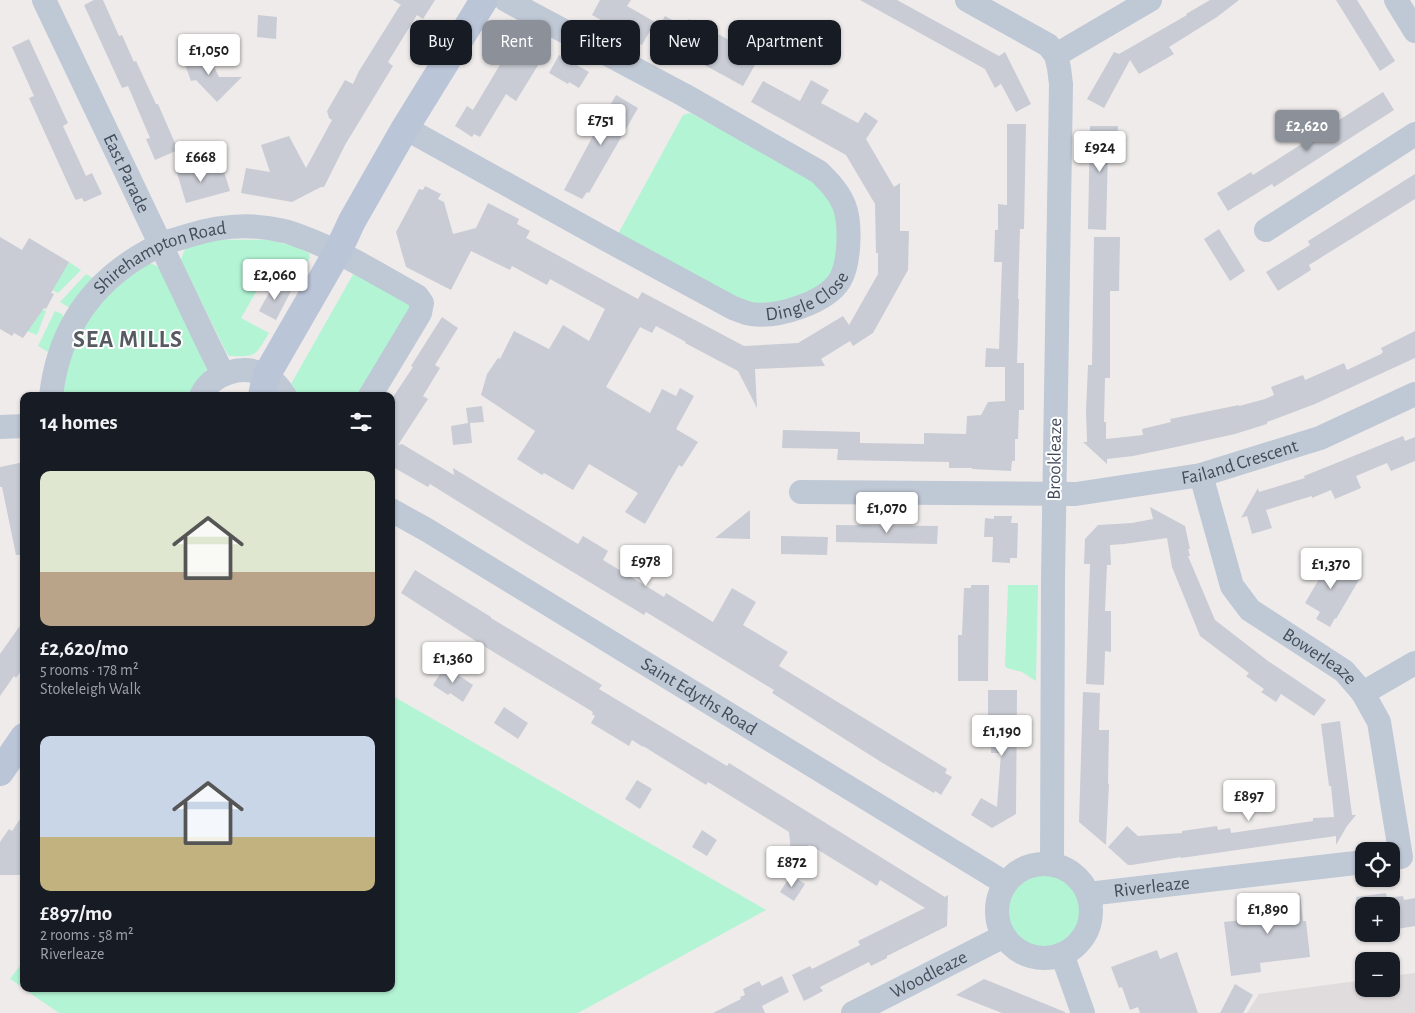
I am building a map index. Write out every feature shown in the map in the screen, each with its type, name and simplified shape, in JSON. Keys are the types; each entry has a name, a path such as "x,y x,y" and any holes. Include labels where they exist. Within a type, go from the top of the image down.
{"main road":[{"path":"252,392 264,386 338,252 352,221 405,128 484,0"},
{"path":"0,772 20,743"}],"street":[{"name":"East Parade","path":"44,0 223,374"},
{"name":"Dingle Close","path":"405,128 604,239 733,308 751,314 780,314 823,297 840,280 847,258 848,241 844,206 834,187 819,172 684,95 506,0"},
{"path":"967,0 1048,45 1056,55 1150,0"},
{"path":"1396,0 1415,31"},
{"name":"Brookleaze","path":"1052,864 1053,580 1061,84 1060,68 1056,55"},
{"path":"1266,230 1415,134"},
{"name":"Shirehampton Road","path":"51,392 52,382 62,347 77,317 94,292 130,261 160,245 204,230 248,226 284,230 325,245 417,296 422,303 420,313 372,392"},
{"path":"204,392 211,382 223,374 237,370 252,371 264,386 278,386 282,392"},
{"name":"Failand Crescent","path":"801,492 1076,494 1201,476 1320,438 1415,394"},
{"path":"0,427 20,426"},
{"name":"Bowerleaze","path":"1201,476 1232,586 1250,610 1344,670 1363,693 1379,722 1403,857"},
{"name":"Saint Edyths Road","path":"395,512 444,540 1005,884"},
{"path":"1363,693 1415,663"},
{"name":"Riverleaze","path":"1088,894 1355,863"},
{"path":"1039,864 1052,864 1067,870 1080,880 1088,894 1091,908 1089,923 1083,936 1074,947 1062,954 1049,958 1023,953 1012,946 1004,936 998,923 997,909 999,896 1005,884 1014,874 1026,867 1039,864"},
{"name":"Woodleaze","path":"853,1013 1004,936"},
{"path":"1062,954 1083,1013"}],"shaded area":[{"path":"1415,973 1415,1013 1247,1013 1259,994 1355,981 1355,997 1400,997 1400,975"}],"green space":[{"path":"690,113 806,174 823,189 835,210 840,238 836,265 821,289 759,309 617,236 683,115"},
{"path":"269,240 294,246 309,253 310,257 299,280 294,280 291,285 267,273 241,318 269,333 258,351 254,354 229,356 181,260 184,251 191,244 197,242"},
{"path":"69,262 81,270 58,293 49,288"},
{"path":"148,263 163,270 208,367 192,392 59,392 67,360 94,307 124,277"},
{"path":"355,271 405,299 411,307 361,392 296,392 291,384"},
{"path":"86,274 93,278 71,307 60,302"},
{"path":"37,306 46,311 37,335 27,331"},
{"path":"55,311 62,314 64,319 48,352 38,346"},
{"path":"1008,585 1038,585 1036,681 1022,672 1005,666"},
{"path":"395,697 766,910 578,1013 59,1013 28,992 395,992"},
{"path":"1044,873 1059,876 1071,884 1079,896 1082,911 1079,926 1071,938 1059,946 1044,949 1029,946 1017,938 1009,926 1006,911 1009,896 1017,884 1029,876"},
{"path":"20,965 20,985 10,979"}],"building":[{"path":"94,0 103,0 119,36 122,35 134,62 136,61 156,104 158,104 178,150 155,160 146,139 150,138 128,86 122,88 84,5"},
{"path":"393,0 435,0 423,19 417,15 414,20 410,20 410,26 388,62 393,66 345,145 324,187 292,202 241,193 246,168 270,172 261,145 289,136 306,168 332,120 329,118 327,111 345,80 353,84 359,71 401,5"},
{"path":"600,0 631,0 627,6 652,20 650,31 642,45 640,44 640,20 601,20 592,15"},
{"path":"860,0 897,0 999,56 1005,52 1031,104 1016,112 1001,84 995,88 985,69"},
{"path":"1210,0 1239,0 1217,17 1169,47 1174,54 1139,74 1130,60 1104,108 1087,99 1114,52 1119,54"},
{"path":"1336,0 1357,0 1395,61 1380,71"},
{"path":"258,15 277,17 276,39 257,37"},
{"path":"665,16 672,20 663,20"},
{"path":"718,34 728,39 728,65 755,65 743,86 704,65 718,65"},
{"path":"29,39 68,123 63,126 86,176 92,173 102,194 84,202 82,198 76,200 74,197 29,98 34,96 12,47"},
{"path":"207,52 219,77 242,77 217,102 196,80 191,81 184,62"},
{"path":"559,55 561,56 561,65 577,65 589,72 579,88 549,73"},
{"path":"500,65 538,65 516,101 506,94 480,137 474,134 472,137 455,126 467,106 473,110"},
{"path":"811,80 829,90 821,103 858,123 865,112 878,121 866,139 894,187 900,183 900,231 909,231 908,270 873,333 853,346 850,341 821,359 825,366 755,369 757,408 738,371 656,326 652,333 640,327 606,387 650,413 662,389 676,396 680,388 694,396 676,429 698,442 682,467 679,465 645,524 625,512 638,493 589,464 573,490 544,473 542,475 517,459 535,431 481,395 487,374 498,358 500,359 514,331 549,349 563,325 589,341 605,309 550,279 547,285 512,266 510,270 471,251 451,290 406,267 396,232 419,189 423,190 425,186 441,194 438,199 444,202 453,234 476,228 488,203 519,219 517,224 530,231 526,238 638,299 642,292 744,346 798,343 843,316 849,325 878,274 875,204 846,155 751,102 763,81 800,101"},
{"path":"1383,92 1394,110 1274,187 1272,184 1228,211 1217,193 1251,172 1253,175"},
{"path":"616,95 638,108 589,193 587,192 582,199 564,190 595,132 591,115 605,114"},
{"path":"1007,124 1026,124 1024,229 1020,229 1017,363 1024,363 1024,410 1019,410 1018,439 1015,439 1015,461 1012,461 1011,471 949,468 949,462 837,460 838,449 782,448 783,430 860,432 860,443 924,444 924,433 966,434 967,416 981,415 988,402 1005,401 1005,367 985,367 986,348 999,349 1002,262 994,262 995,230 998,230 998,204 1007,205"},
{"path":"1090,126 1118,126 1117,151 1108,151 1106,230 1088,229"},
{"path":"191,161 196,176 223,168 230,191 186,203 175,166"},
{"path":"1415,174 1415,199 1309,265 1311,270 1278,291 1266,272 1310,245 1308,241"},
{"path":"1219,229 1245,271 1230,281 1204,239"},
{"path":"0,237 22,250 29,238 69,262 51,293 54,294 46,309 44,308 23,338 14,333 12,336 0,329"},
{"path":"1094,237 1120,237 1119,291 1110,291 1110,378 1105,378 1104,422 1106,422 1106,439 1143,435 1142,429 1171,422 1170,419 1265,399 1274,395 1271,387 1303,375 1305,380 1344,363 1347,370 1381,354 1383,352 1381,348 1415,331 1415,358 1315,404 1267,422 1267,424 1235,434 1176,447 1107,459 1107,464 1083,442 1087,442 1088,365 1092,365"},
{"path":"275,282 291,291 276,320 259,311"},
{"path":"442,317 458,328 435,365 440,368 423,396 428,399 398,445 402,444 454,475 453,468 578,544 583,536 608,551 603,560 664,597 666,593 713,622 732,588 756,602 743,625 788,652 779,666 947,769 945,773 952,777 941,795 935,791 934,793 881,762 772,693 774,690 646,612 644,615 430,484 428,487 395,468 395,394 413,367 411,366"},
{"path":"482,406 484,422 470,423 472,443 453,445 451,426 468,423 466,408"},
{"path":"1403,436 1405,441 1415,437 1415,461 1391,471 1387,463 1356,476 1361,488 1335,499 1331,490 1312,498 1312,496 1266,510 1272,528 1252,534 1247,516 1241,518 1258,488 1259,492 1305,478 1304,476"},
{"path":"20,463 20,555 16,555 2,487 0,487 0,467"},
{"path":"1150,507 1185,526 1190,549 1188,549 1190,556 1188,556 1215,620 1268,661 1326,700 1314,716 1281,694 1276,702 1261,692 1264,689 1246,676 1249,673 1200,636 1172,567 1167,538 1110,545 1111,565 1107,565 1105,611 1111,611 1111,652 1105,651 1104,685 1086,684 1090,564 1084,564 1085,539 1098,525 1132,523 1153,519"},
{"path":"750,510 750,539 715,538"},
{"path":"994,516 1012,516 1011,523 1018,523 1017,558 1010,558 1010,563 992,562 993,537 984,537 985,518 994,519"},
{"path":"836,525 938,526 937,544 836,542"},
{"path":"781,536 828,537 827,555 781,554"},
{"path":"1320,554 1360,578 1330,627 1316,619 1320,612 1305,603 1322,574 1312,568"},
{"path":"415,570 602,685 599,689 727,766 729,763 945,897 948,895 947,926 871,966 869,962 820,987 823,991 804,1001 792,975 810,966 812,969 860,945 858,941 925,908 880,880 877,886 810,845 791,852 789,832 708,782 706,785 643,746 632,740 629,746 591,723 595,716 592,714 593,712 482,645 401,593"},
{"path":"971,585 989,585 988,681 958,681 958,635 962,635 964,588 971,588"},
{"path":"20,626 20,672 16,678 14,676 0,696 0,654"},
{"path":"445,666 473,685 463,702 433,685"},
{"path":"988,690 1017,690 1016,814 992,828 971,815 981,798 997,807 1001,753 991,753 992,717 988,716"},
{"path":"1083,692 1100,693 1099,730 1109,730 1106,845 1079,822"},
{"path":"504,707 528,723 518,739 494,723"},
{"path":"1340,721 1352,815 1356,815 1336,845 1336,836 1132,865 1128,865 1108,847 1127,826 1138,836 1182,833 1182,831 1217,826 1218,830 1230,828 1231,833 1313,821 1313,818 1334,817 1321,724"},
{"path":"637,780 652,789 640,809 625,799"},
{"path":"20,819 20,875 0,875 0,842 9,829 12,831"},
{"path":"702,830 717,840 707,856 692,847"},
{"path":"791,875 805,884 794,901 780,892"},
{"path":"1300,893 1303,921 1306,921 1310,957 1260,963 1261,972 1231,976 1224,922 1258,918 1256,899"},
{"path":"1386,893 1387,897 1356,897"},
{"path":"1403,896 1404,900 1415,898 1415,926 1400,928 1400,897 1395,897"},
{"path":"1157,950 1160,959 1177,952 1198,1013 1140,1013 1138,1007 1130,1010 1122,987 1119,988 1111,967"},
{"path":"782,976 789,992 762,1006 765,1013 713,1013 741,999 740,997 745,995 743,989 759,981 762,986"},
{"path":"984,979 1065,1013 1002,1013 956,995"},
{"path":"1235,984 1253,995 1243,1013 1220,1013"}],"district":[{"name":"SEA MILLS","path":"128,340"}]}
